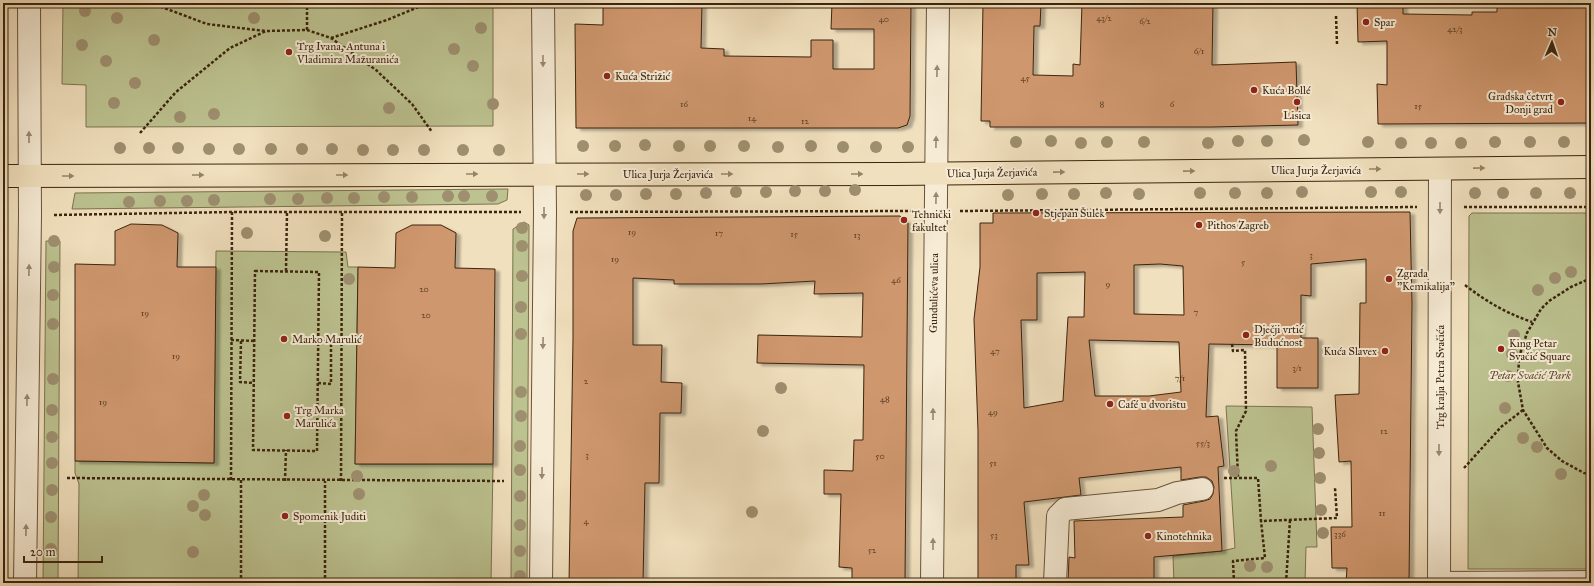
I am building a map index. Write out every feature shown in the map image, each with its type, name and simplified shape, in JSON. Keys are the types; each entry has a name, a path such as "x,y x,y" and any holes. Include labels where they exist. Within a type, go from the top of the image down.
{"main road":[{"path":"1440,169 1591,167"},
{"name":"Ulica Jurja Žerjavića","path":"544,174 936,174 1440,169"},
{"path":"3,176 544,174"}],"street":[{"path":"25,583 29,3"},
{"path":"541,583 544,174 543,3"},
{"name":"Gundulićeva ulica","path":"932,583 938,3"},
{"name":"Trg kralja Petra Svačića","path":"1440,169 1439,583 1591,582"},
{"path":"1055,583 1058,516 1065,509 1158,500 1177,493 1202,489"}],"path":[{"path":"151,3 207,24 266,31 307,30 332,38 376,70 412,104 432,132"},
{"path":"307,3 307,30"},
{"path":"332,38 387,20 428,3"},
{"path":"1336,16 1337,44"},
{"path":"140,133 176,92 230,48 266,31"},
{"path":"956,211 1418,207"},
{"path":"1462,207 1591,207"},
{"path":"563,212 916,211"},
{"path":"50,215 232,212 507,214 528,212"},
{"path":"231,480 232,212"},
{"path":"286,271 287,212"},
{"path":"341,481 342,212"},
{"path":"255,271 286,271 319,272 317,451 253,450 255,271"},
{"path":"1591,278 1571,287 1549,300 1541,309 1526,333 1519,358 1518,382 1523,410 1547,448 1562,461 1584,473 1591,474"},
{"path":"1463,284 1485,300 1513,315 1532,322"},
{"path":"231,340 255,341"},
{"path":"241,341 240,382 254,383"},
{"path":"318,341 341,341"},
{"path":"318,383 331,384 331,341"},
{"path":"1232,344 1233,351 1245,350 1246,411 1236,431 1238,477"},
{"path":"1464,468 1501,427 1523,410"},
{"path":"285,481 286,450"},
{"path":"1231,477 1258,478 1265,558 1233,561 1234,583"},
{"path":"66,478 285,481 504,481"},
{"path":"241,480 241,583"},
{"path":"325,481 325,583"},
{"path":"1261,521 1337,518 1335,488"},
{"path":"1286,583 1290,520"}],"green space":[{"name":"Trg Ivana, Antuna i Vladimira Mažuranića","path":"63,3 493,3 493,126 86,127 86,85 62,84"},
{"path":"508,189 507,200 498,204 72,209 75,193"},
{"name":"Petar Svačić Park","path":"1472,213 1591,213 1591,569 1468,569 1469,216"},
{"path":"524,222 529,225 527,583 511,583 513,229"},
{"path":"46,241 60,241 58,583 43,583"},
{"path":"216,251 346,252 348,267 358,267 355,464 493,464 491,583 78,583 79,484 75,473 75,461 214,463"},
{"path":"1226,406 1312,407 1317,547 1306,547 1305,583 1174,583 1173,556 1222,551 1235,548"}],"building":[{"path":"603,3 702,3 701,48 724,49 724,56 811,57 811,40 833,40 833,69 874,69 874,29 831,29 832,3 911,3 910,116 907,125 898,128 576,128 575,24 603,25"},
{"path":"983,3 1041,3 1040,26 1034,26 1033,75 1073,76 1073,64 1080,65 1082,3 1213,3 1212,65 1296,62 1298,125 1212,127 990,127 990,121 981,121"},
{"path":"1357,3 1403,3 1403,14 1472,15 1472,12 1497,12 1497,3 1587,3 1591,72 1591,123 1378,124 1377,84 1387,85 1387,41 1358,42"},
{"path":"1410,212 1412,304 1409,583 1346,583 1347,568 1332,568 1331,527 1352,527 1351,461 1339,462 1335,395 1359,394 1360,303 1366,303 1366,259 1311,264 1311,296 1301,295 1301,338 1318,338 1318,388 1277,388 1277,345 1209,344 1206,417 1218,416 1224,466 1218,467 1222,551 1154,557 1154,583 1068,583 1069,557 1075,558 1074,521 1183,517 1183,505 1210,499 1213,494 1214,487 1212,481 1206,477 1181,480 1181,467 1079,478 1081,495 1024,502 1029,565 1016,565 1016,583 978,583 978,431 974,319 980,267 980,223 993,223 993,213","holes":["1160,264 1183,266 1184,315 1134,314 1134,265","1085,272 1084,317 1068,317 1063,401 1024,408 1021,320 1037,320 1037,273","1089,340 1179,342 1181,392 1149,396 1095,396"]},
{"path":"900,216 908,223 905,583 852,583 852,568 839,567 841,494 824,494 824,470 853,471 854,440 863,440 864,365 757,363 758,335 862,337 863,293 814,294 815,281 761,284 674,284 674,280 633,278 633,345 662,345 661,382 682,383 681,413 660,413 659,483 645,483 643,583 569,583 573,339 573,231 577,218"},
{"path":"131,224 162,225 178,233 177,267 216,267 214,463 75,461 75,264 115,265 115,231"},
{"path":"412,225 441,225 456,233 455,268 495,269 493,464 355,464 358,267 395,268 396,233"}],"place":[{"name":"Spar","path":"1366,22"},
{"name":"Trg Ivana, Antuna i Vladimira Mažuranića","path":"289,52"},
{"name":"Kuća Strižić","path":"607,76"},
{"name":"Kuća Bollé","path":"1254,90"},
{"name":"Lisica","path":"1297,102"},
{"name":"Gradska četvrt Donji grad","path":"1561,102"},
{"name":"Stjepan Šulek","path":"1036,213"},
{"name":"Tehnički fakultet","path":"904,220"},
{"name":"Pithos Zagreb","path":"1199,225"},
{"name":"Zgrada \"Kemikalija\"","path":"1389,279"},
{"name":"Dječji vrtić Budućnost","path":"1246,335"},
{"name":"Marko Marulić","path":"284,339"},
{"name":"King Petar Svačić Square","path":"1501,349"},
{"name":"Kuća Slavex","path":"1385,351"},
{"name":"Café u dvorištu","path":"1110,404"},
{"name":"Trg Marka Marulića","path":"287,416"},
{"name":"Spomenik Juditi","path":"285,516"},
{"name":"Kinotehnika","path":"1148,536"}]}
